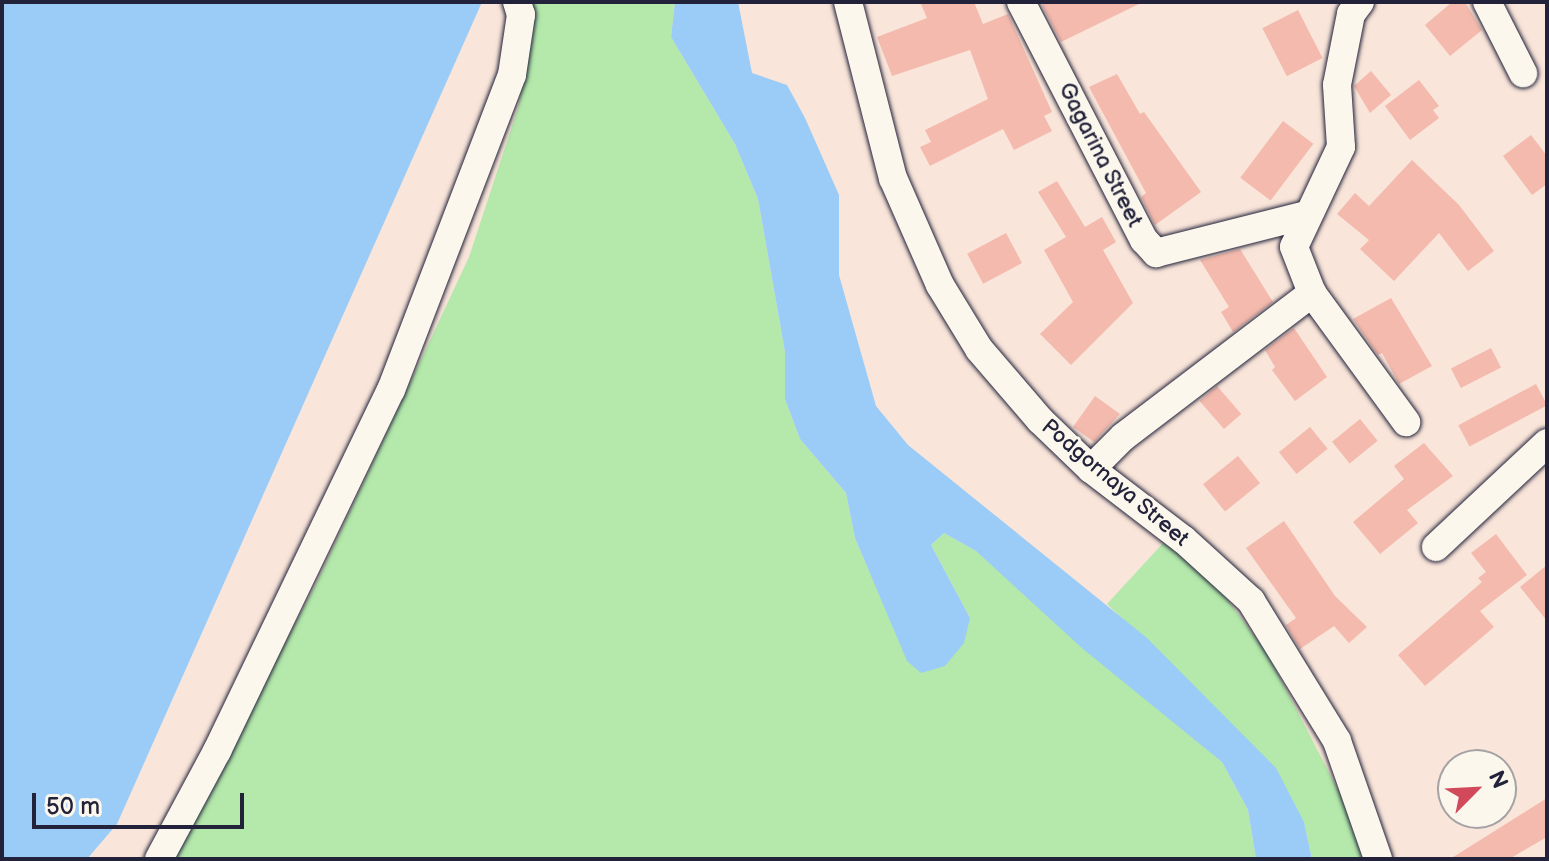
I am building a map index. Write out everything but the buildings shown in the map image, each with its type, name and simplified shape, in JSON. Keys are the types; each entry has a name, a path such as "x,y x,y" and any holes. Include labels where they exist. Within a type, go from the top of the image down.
{"street":[{"path":"159,859 217,751 391,390 512,75 521,15 517,2"},
{"name":"Podgornaya Street","path":"848,2 893,178 940,285 979,349 1040,420 1091,469 1184,540 1251,601 1302,676 1337,741 1378,859"},
{"name":"Gagarina Street","path":"1021,2 1144,240 1156,253 1306,215"},
{"path":"1360,2 1351,14 1337,85 1341,147 1306,215 1294,247 1312,293 1406,422"},
{"path":"1487,2 1523,73"},
{"path":"1091,469 1123,437 1312,293"},
{"path":"1436,547 1547,443"}],"green space":[{"path":"531,2 675,2 671,37 735,144 758,199 785,352 785,399 800,439 846,493 855,538 869,571 970,618 931,545 944,533 976,551 1222,762 1248,810 1256,859 171,859 316,584 469,257 518,108 533,29"},
{"path":"1165,541 1216,584 1267,653 1346,805 1367,859 1312,859 1304,822 1202,694 1107,604"}],"water":[{"path":"2,2 482,2 117,824 87,859 2,859"},
{"path":"675,2 738,2 752,73 787,85 805,118 839,195 839,275 876,406 908,445 1147,638 1276,768 1304,822 1312,859 1256,859 1248,810 1222,762 1083,649 976,551 944,533 931,545 970,618 964,643 945,666 921,673 907,661 855,538 846,493 800,439 785,399 785,352 758,199 735,144 671,37"}]}
